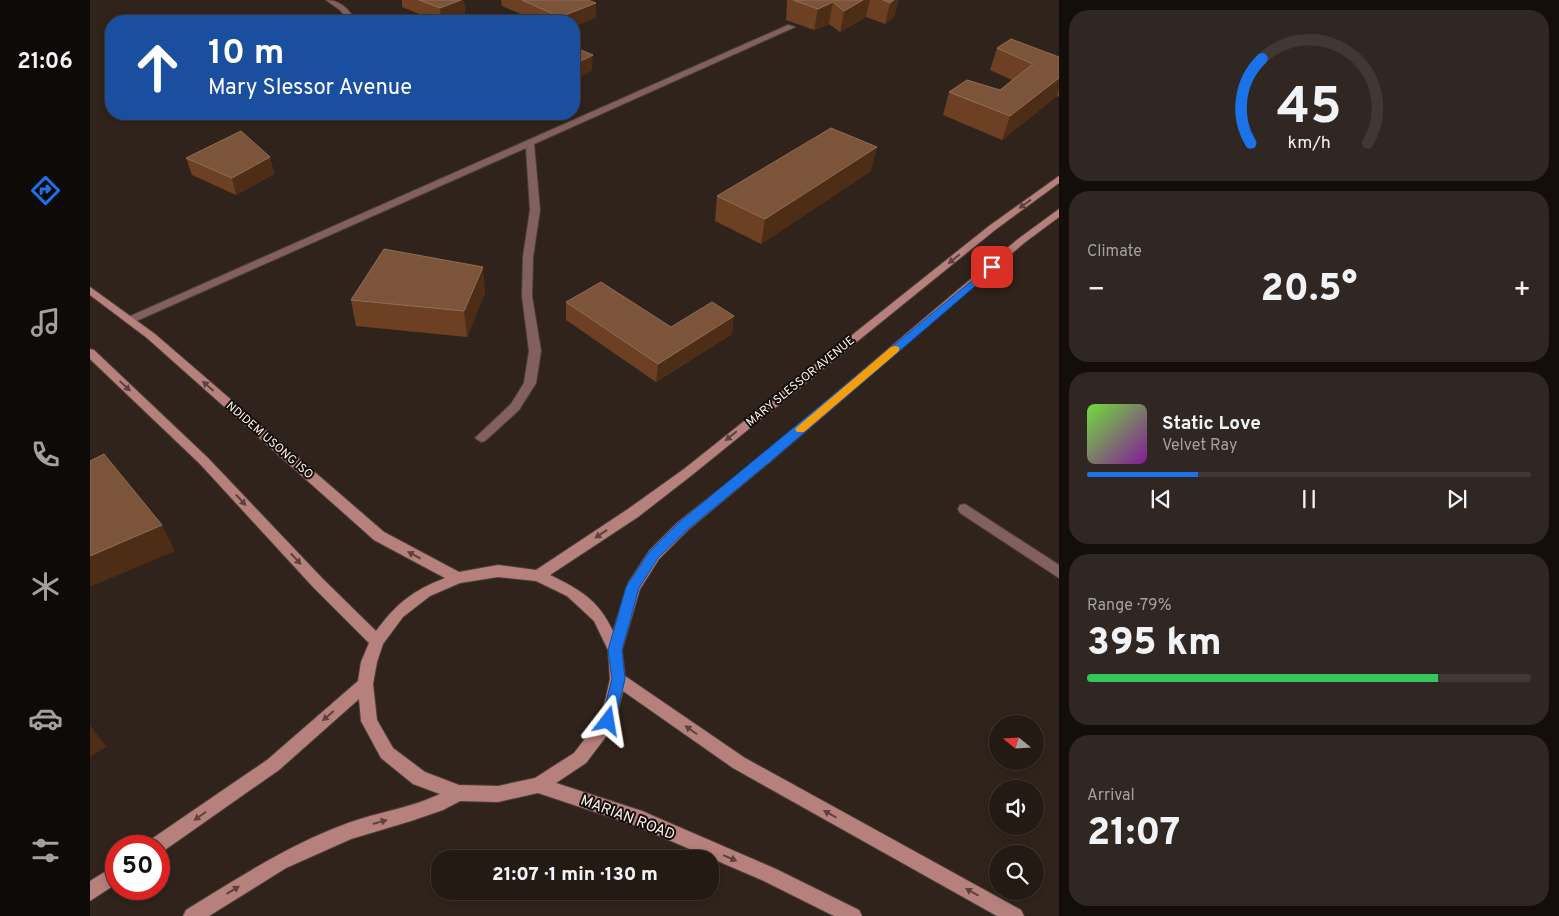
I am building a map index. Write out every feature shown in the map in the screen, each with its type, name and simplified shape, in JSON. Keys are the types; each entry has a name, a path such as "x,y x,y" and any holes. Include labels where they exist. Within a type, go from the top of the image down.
{"main road":[{"name":"MARY SLESSOR AVENUE","path":"538,576 633,513 984,234 1059,179"},
{"path":"615,650 633,587 659,549 683,526 767,458 1022,241 1059,212"},
{"name":"NDIDEM USONG ISO","path":"90,290 130,320 379,536 458,578"},
{"path":"90,352 204,461 318,583 377,640"},
{"path":"498,571 538,576 572,592 599,618 615,650 618,679 608,721 580,758 538,784 498,794 459,793 419,778 387,753 369,721 365,684 369,662 377,640 398,614 418,597 425,592 458,578 498,571"},
{"path":"618,679 739,763 1015,916"},
{"path":"170,836 273,765 365,684"},
{"name":"MARIAN ROAD","path":"538,784 636,817 770,875 853,916"},
{"path":"192,916 288,858 349,831 411,813 437,804 459,793"},
{"path":"90,892 105,882"}],"street":[{"path":"329,0 339,4 349,15"},
{"path":"130,320 791,27"},
{"path":"481,438 515,407 530,384 535,351 527,296 528,257 535,210 530,143"},
{"path":"965,509 1059,572"}],"building":[{"path":"419,0 461,0 440,8"},
{"path":"522,0 588,0 596,3 565,15 556,15"},
{"path":"793,0 863,0 844,11 833,2 818,9"},
{"path":"883,0 894,0 890,3"},
{"path":"1011,39 1059,57 1059,78 1010,116 949,92 967,80 1000,90 1033,64 997,48"},
{"path":"580,50 593,55 580,62"},
{"path":"831,128 877,147 765,219 717,196"},
{"path":"241,131 270,157 232,178 186,158"},
{"path":"384,249 483,267 464,311 351,300"},
{"path":"601,282 671,327 712,302 734,316 658,364 566,302"},
{"path":"104,454 162,525 90,556 90,461"}],"slow traffic":[{"path":"801,429 895,349"}],"route":[{"path":"608,721 618,679 615,650 619,634 633,587 654,555 683,526 767,458 992,267"}]}
